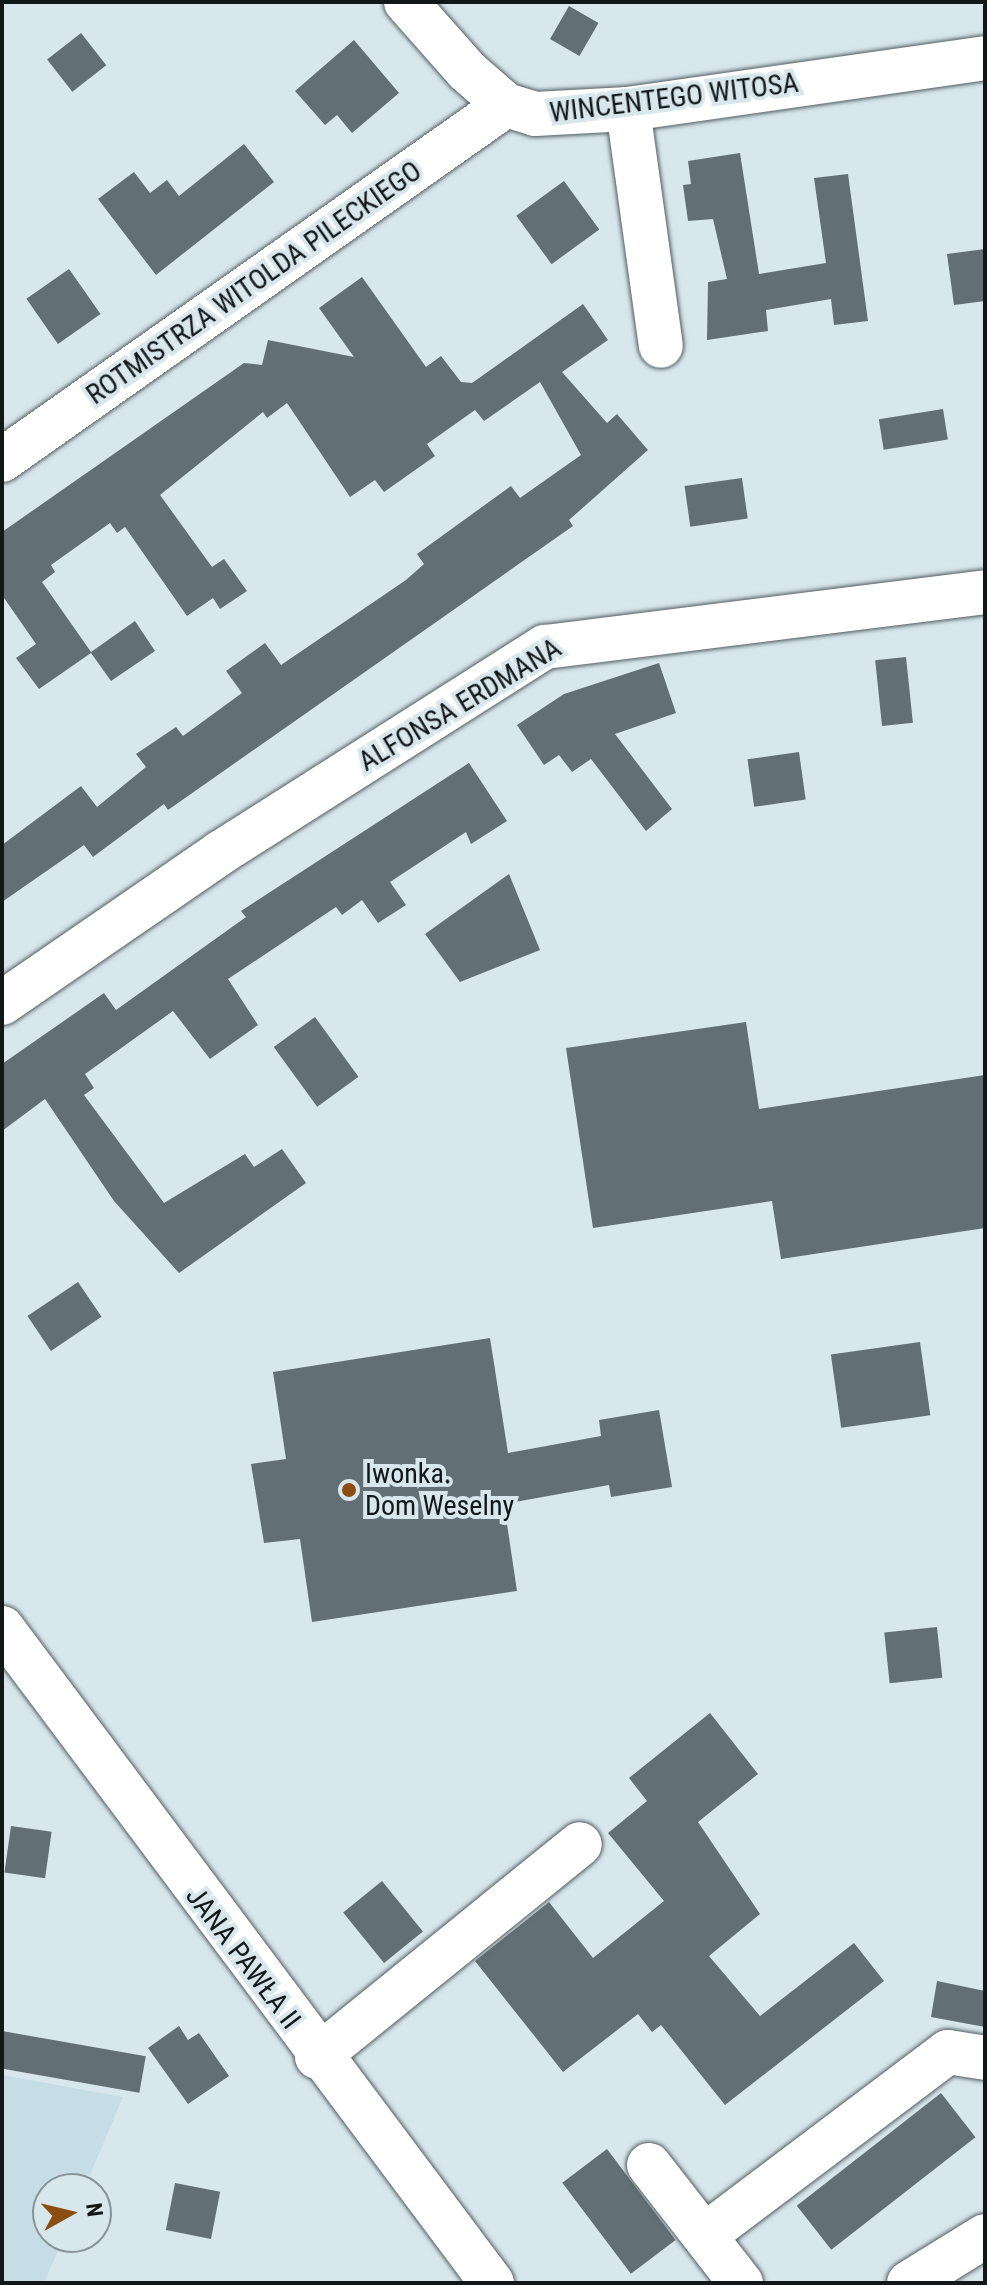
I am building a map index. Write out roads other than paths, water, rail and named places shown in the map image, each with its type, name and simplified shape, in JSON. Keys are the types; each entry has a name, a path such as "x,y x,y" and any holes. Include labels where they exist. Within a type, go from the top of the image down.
{"street":[{"path":"406,2 506,105"},
{"name":"WINCENTEGO WITOSA","path":"506,105 565,116 985,58"},
{"name":"ROTMISTRZA WITOLDA PILECKIEGO","path":"2,460 506,105"},
{"path":"628,109 661,346"},
{"name":"ALFONSA ERDMANA","path":"2,1003 220,853 545,647 985,592"},
{"name":"JANA PAWŁA II","path":"2,1628 317,2057 492,2283"},
{"path":"317,2057 580,1844"},
{"path":"705,2235 948,2052 985,2058"},
{"path":"649,2165 741,2283"},
{"path":"909,2283 985,2236"}],"place":[{"name":"Iwonka. Dom Weselny","path":"349,1490"}]}
